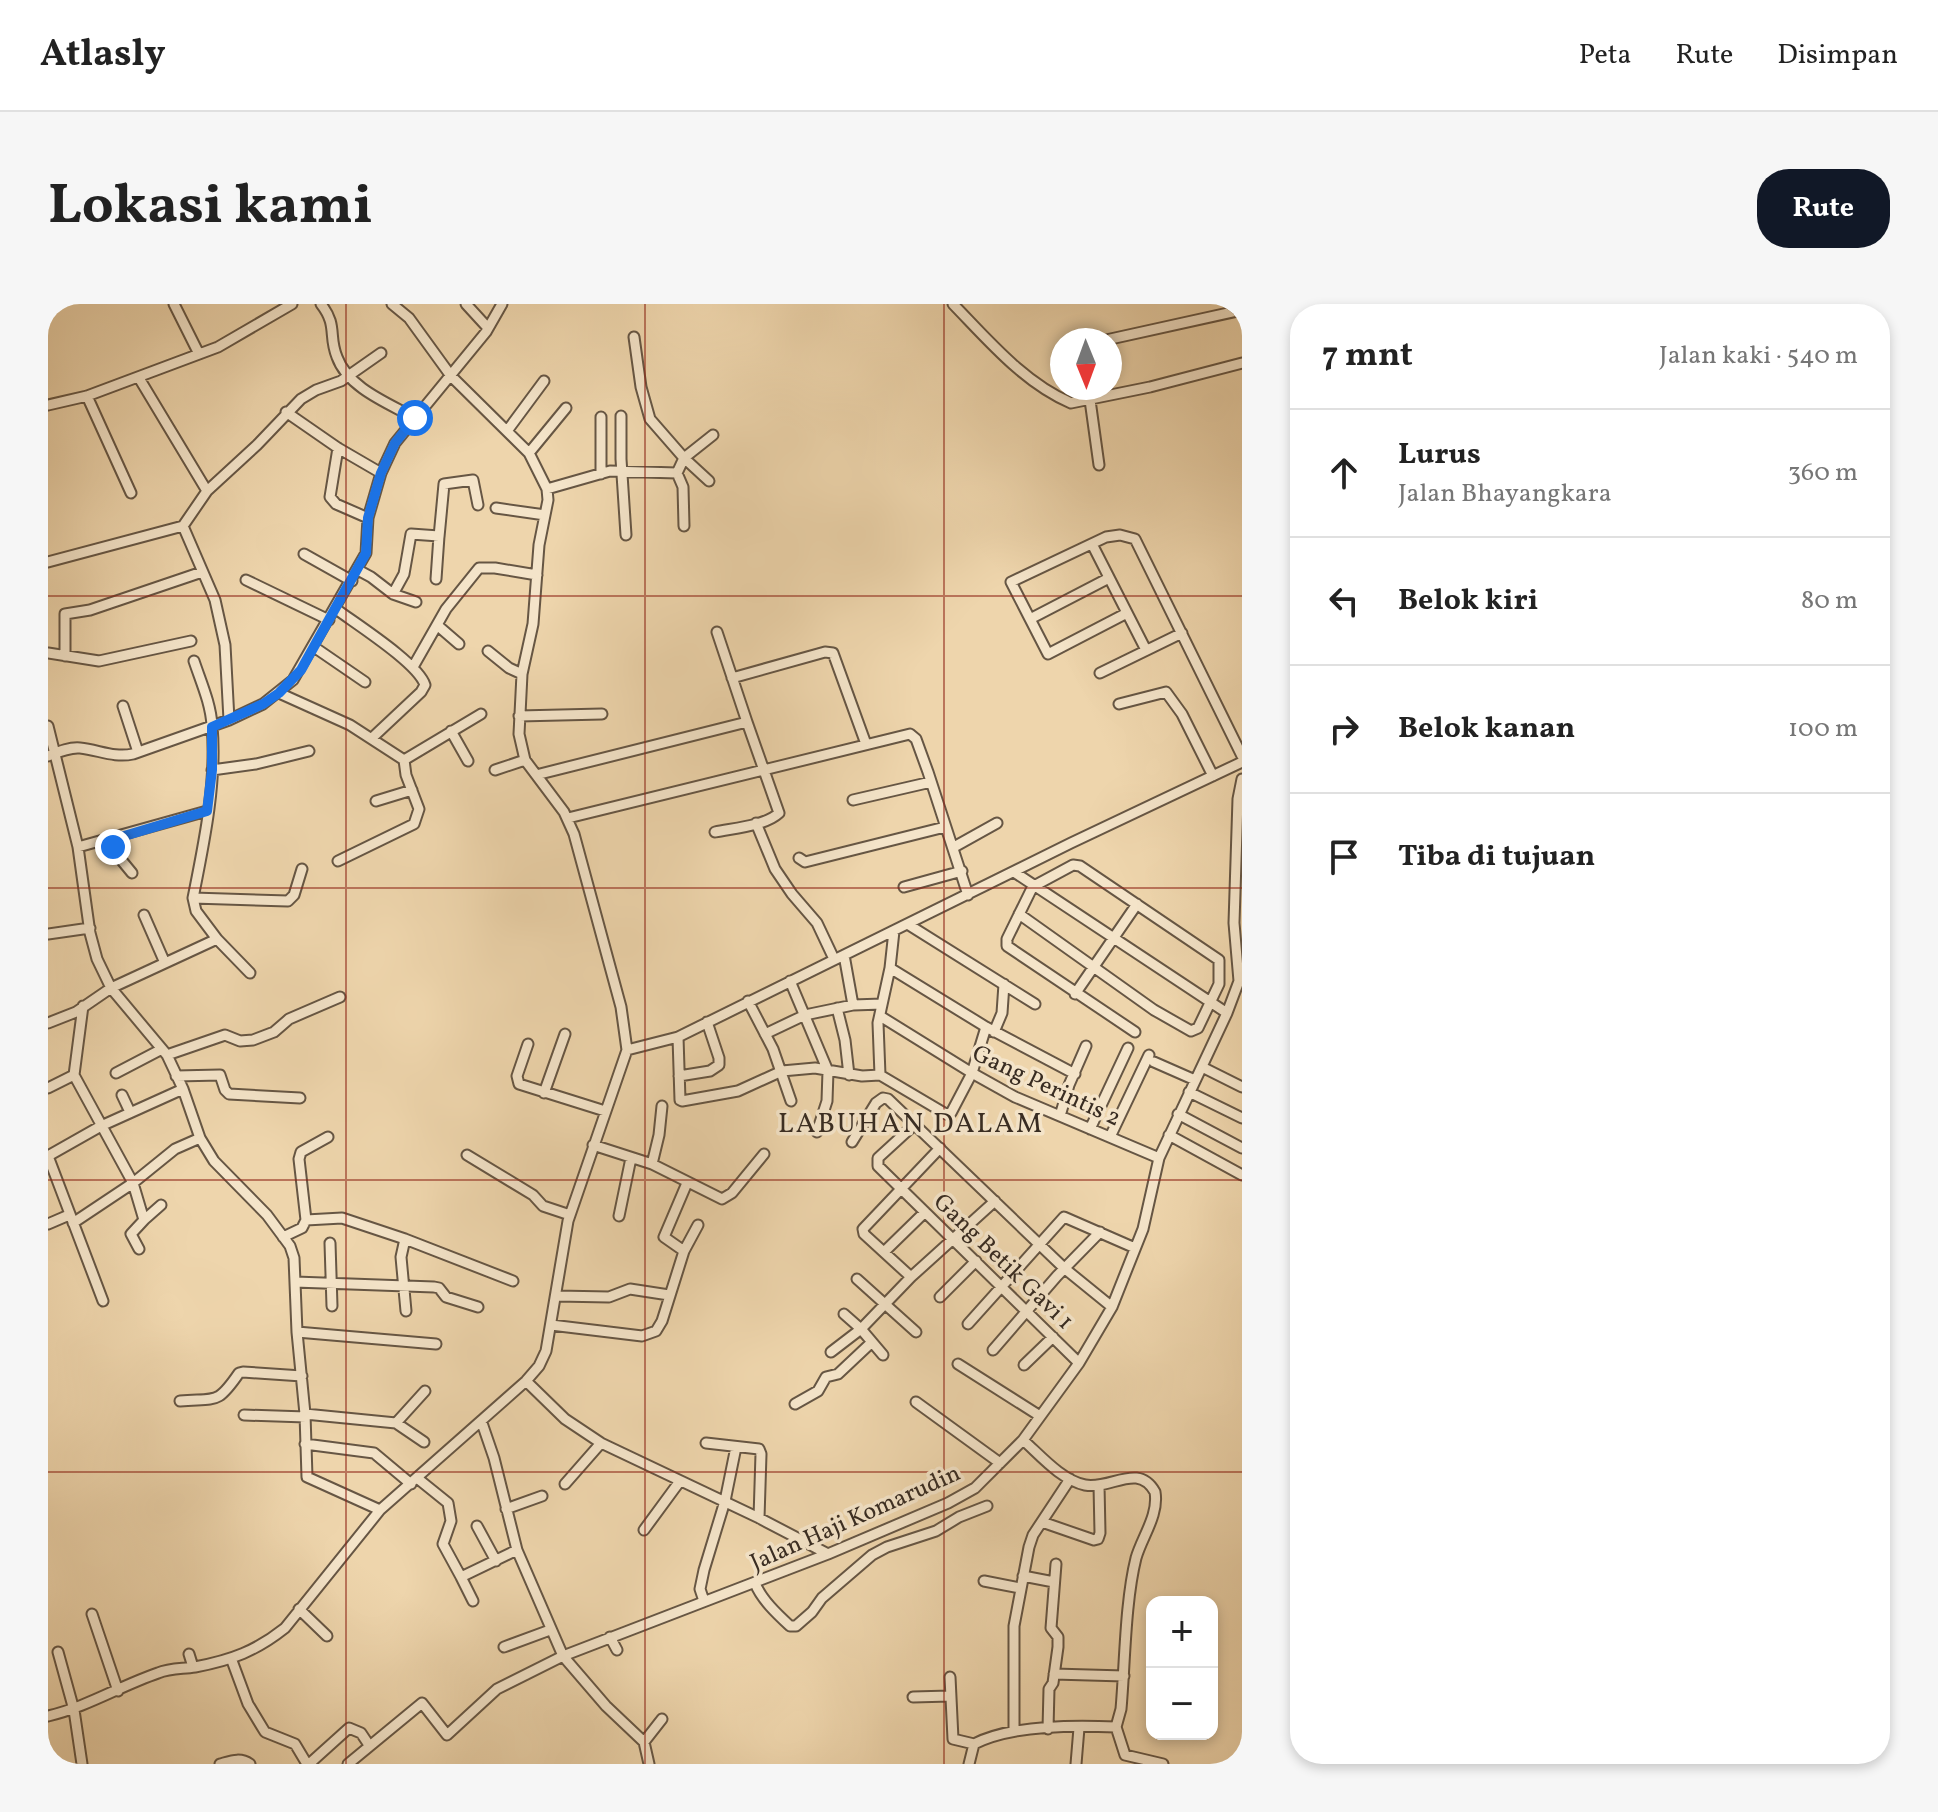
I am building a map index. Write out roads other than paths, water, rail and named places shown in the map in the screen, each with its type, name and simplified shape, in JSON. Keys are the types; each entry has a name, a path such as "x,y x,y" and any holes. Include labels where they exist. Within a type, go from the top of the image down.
{"street":[{"path":"174,304 199,354"},
{"path":"48,405 87,396 218,347 292,304"},
{"path":"321,304 332,321 333,346 347,376 415,418"},
{"path":"48,1716 74,1710 158,1673 251,1652 270,1640 285,1628 380,1510 526,1381 539,1366 546,1351 570,1215 627,1050 621,1007 568,818 525,760 519,734 522,674 533,624 547,489 529,453 451,376 409,318 392,304"},
{"path":"466,304 488,328"},
{"path":"52,755 80,748 122,757 212,727 279,693 301,670 366,553 368,518 381,473 395,443 488,328 502,304"},
{"path":"953,304 995,350 1050,392"},
{"path":"1122,336 1242,310"},
{"path":"634,337 641,387 650,419 709,481"},
{"path":"48,562 183,526 207,491 257,445 286,412 312,391 334,385 381,353"},
{"path":"1122,392 1242,363"},
{"path":"139,378 207,491"},
{"path":"507,431 544,381"},
{"path":"87,396 131,493"},
{"path":"1063,400 1071,403 1090,400 1099,465"},
{"path":"529,453 566,408"},
{"path":"286,412 381,473"},
{"path":"621,416 626,535"},
{"path":"601,417 601,474"},
{"path":"684,526 683,487 677,473 684,458 713,435"},
{"path":"338,448 330,497 336,504 368,518"},
{"path":"547,489 622,471 677,473"},
{"path":"436,579 446,483 473,480 478,505"},
{"path":"496,508 545,515"},
{"path":"183,526 215,600 225,645 229,720"},
{"path":"393,594 404,574 409,535 439,537"},
{"path":"627,1050 678,1037 1213,776 1242,759 1135,539 1120,535 1106,537 1011,582 1048,654 1127,613"},
{"path":"1092,544 1146,650"},
{"path":"304,554 352,581"},
{"path":"413,667 446,609 479,568 537,575"},
{"path":"358,570 393,594 416,602"},
{"path":"65,656 65,614 90,610 202,572"},
{"path":"1030,619 1109,578"},
{"path":"246,580 329,620"},
{"path":"336,609 413,667 424,680 424,688 372,738"},
{"path":"437,625 459,644"},
{"path":"715,832 756,823 776,817 779,813 717,632"},
{"path":"1100,673 1182,633"},
{"path":"48,653 99,661 191,641"},
{"path":"314,647 365,682"},
{"path":"488,651 522,674"},
{"path":"732,678 825,652 833,653 866,744"},
{"path":"194,661 209,705 212,770 193,898 196,911 217,939 250,973"},
{"path":"1119,704 1166,692 1182,714 1213,776"},
{"path":"279,693 333,716 404,760 406,775 419,809 414,824 338,861"},
{"path":"123,706 138,752"},
{"path":"404,760 481,714"},
{"path":"519,716 602,714"},
{"path":"536,775 747,722"},
{"path":"48,726 52,755 78,847 97,959 111,988 164,1052 183,1089 200,1138 214,1161 267,1215 294,1258 297,1332 306,1416 305,1471 311,1481 380,1510"},
{"path":"451,731 468,761"},
{"path":"568,818 910,734 916,739 968,895"},
{"path":"212,770 256,764 309,751"},
{"path":"495,770 525,760"},
{"name":"Jalan Haji Komarudin","path":"369,1745 422,1703 447,1735 497,1689 613,1643 704,1601 756,1586 966,1493 1023,1440 1079,1363 1112,1307 1148,1210 1159,1158 1239,981 1234,923 1242,779"},
{"path":"853,800 931,782"},
{"path":"376,801 412,790"},
{"path":"78,847 207,811"},
{"path":"756,823 775,869 839,957 853,1005"},
{"path":"954,847 997,823"},
{"path":"799,858 805,862 945,827"},
{"path":"111,840 118,856 132,873"},
{"path":"1019,914 1154,1010 1191,1031 1198,1028 1219,984 1220,961 1078,865 1034,886 1019,914 1007,939 1007,946 1135,1032"},
{"path":"193,898 288,901 294,895 302,869"},
{"path":"904,887 962,871"},
{"path":"1014,872 1227,1013"},
{"path":"1075,994 1137,904"},
{"path":"144,915 165,963"},
{"path":"909,925 1035,1004"},
{"path":"48,934 90,928"},
{"path":"880,1075 877,1039 894,931"},
{"path":"48,1023 111,988 217,939"},
{"path":"890,968 990,1030 1075,1074"},
{"path":"790,981 828,1071 827,1101 817,1132"},
{"path":"678,1037 682,1101 738,1091 782,1071 815,1068 849,1075 880,1075 946,1114 951,1113 990,1030 1002,1013 1004,984"},
{"path":"116,1073 164,1052 225,1035 240,1041 253,1040 274,1032 289,1019 340,997"},
{"path":"748,1001 782,1071 791,1101"},
{"path":"765,1034 805,1015 853,1005 882,1004"},
{"path":"83,1006 74,1075 133,1183 144,1220"},
{"path":"837,1008 849,1075"},
{"name":"Gang Perintis 2","path":"880,1016 1015,1097 1159,1158"},
{"path":"679,1076 710,1071 719,1065 707,1022"},
{"path":"544,1093 565,1034"},
{"path":"528,1044 517,1082 521,1086 605,1111"},
{"path":"1060,1116 1086,1046"},
{"path":"1090,1129 1128,1048"},
{"path":"1110,1137 1152,1058 1195,1080"},
{"path":"1202,1067 1242,1087"},
{"path":"48,1088 74,1075"},
{"path":"176,1076 220,1075 229,1094 300,1098"},
{"path":"103,1301 48,1156 101,1126 183,1089"},
{"path":"1189,1092 1242,1118"},
{"path":"122,1095 130,1112"},
{"path":"852,1142 876,1103 883,1098 888,1099 1064,1268 1112,1307"},
{"path":"652,1164 662,1106"},
{"path":"1178,1114 1242,1148"},
{"name":"Gang Betik Gavi 1","path":"914,1125 877,1160 878,1166 1079,1363"},
{"path":"1169,1135 1242,1175"},
{"path":"283,1237 302,1228 306,1220 299,1159 301,1152 328,1137"},
{"path":"48,1224 71,1219 133,1183 175,1149 200,1138"},
{"path":"593,1145 652,1164 725,1199 764,1154"},
{"path":"911,1277 864,1234 863,1229 940,1148"},
{"path":"467,1155 533,1195 543,1206 570,1215"},
{"path":"619,1216 631,1158"},
{"path":"684,1251 664,1237 687,1183"},
{"path":"831,1352 861,1329 911,1277 995,1201"},
{"path":"139,1249 131,1234 161,1205"},
{"path":"884,1252 925,1212"},
{"path":"968,1324 1066,1217 1135,1248"},
{"path":"306,1220 342,1218 513,1281"},
{"path":"551,1325 631,1335 651,1334 659,1328 684,1251 698,1225"},
{"path":"993,1350 1064,1268 1100,1232"},
{"path":"405,1239 401,1257 406,1311"},
{"path":"330,1243 332,1306"},
{"path":"940,1297 976,1261"},
{"path":"857,1279 916,1332"},
{"path":"295,1282 439,1288 446,1297 478,1307"},
{"path":"557,1296 609,1297 630,1289 669,1295"},
{"path":"844,1314 883,1355"},
{"path":"297,1332 436,1344"},
{"path":"1024,1365 1053,1337"},
{"path":"795,1404 815,1393 826,1377 838,1374 872,1342"},
{"path":"958,1364 1040,1416"},
{"path":"180,1401 219,1398 243,1372 302,1376"},
{"path":"526,1381 565,1419 601,1443 828,1554"},
{"path":"396,1423 425,1391"},
{"path":"916,1402 1000,1463"},
{"path":"244,1415 396,1423 424,1442"},
{"path":"482,1423 517,1550 550,1630 565,1660 644,1742 649,1764"},
{"path":"1023,1440 1070,1479 1089,1486 1130,1477 1140,1478 1151,1486 1156,1498 1136,1557 1116,1727 1125,1755 1163,1764"},
{"path":"565,1484 601,1443"},
{"path":"706,1443 754,1446 759,1449 759,1518"},
{"path":"305,1444 374,1453 448,1503 451,1521 443,1544 473,1601"},
{"path":"704,1601 700,1589 725,1501 736,1447"},
{"path":"1014,1730 1014,1626 1020,1588 1031,1541 1070,1479"},
{"path":"644,1530 680,1481"},
{"path":"1042,1522 1098,1539 1099,1485"},
{"path":"506,1509 542,1496"},
{"path":"756,1586 788,1625 796,1626 822,1598 872,1555 936,1531 959,1517 987,1506"},
{"path":"477,1526 496,1561"},
{"path":"461,1577 517,1550"},
{"path":"1048,1729 1047,1702 1058,1639 1051,1628 1056,1564"},
{"path":"1023,1576 1054,1582"},
{"path":"984,1581 1020,1588"},
{"path":"299,1609 327,1636"},
{"path":"92,1614 118,1691"},
{"path":"504,1647 550,1630"},
{"path":"58,1652 74,1710 82,1764"},
{"path":"189,1654 193,1667"},
{"path":"231,1658 248,1704 265,1732 295,1744 308,1764 349,1728 361,1733 369,1745 348,1764"},
{"path":"1054,1674 1124,1676"},
{"path":"950,1677 953,1739 974,1744 1014,1730 1116,1727"},
{"path":"913,1697 950,1696"},
{"path":"644,1742 662,1719"},
{"path":"1076,1764 1079,1728"},
{"path":"969,1764 974,1744"},
{"path":"220,1764 236,1759 250,1764"}],"district":[{"name":"LABUHAN DALAM","path":"911,1122"}]}
